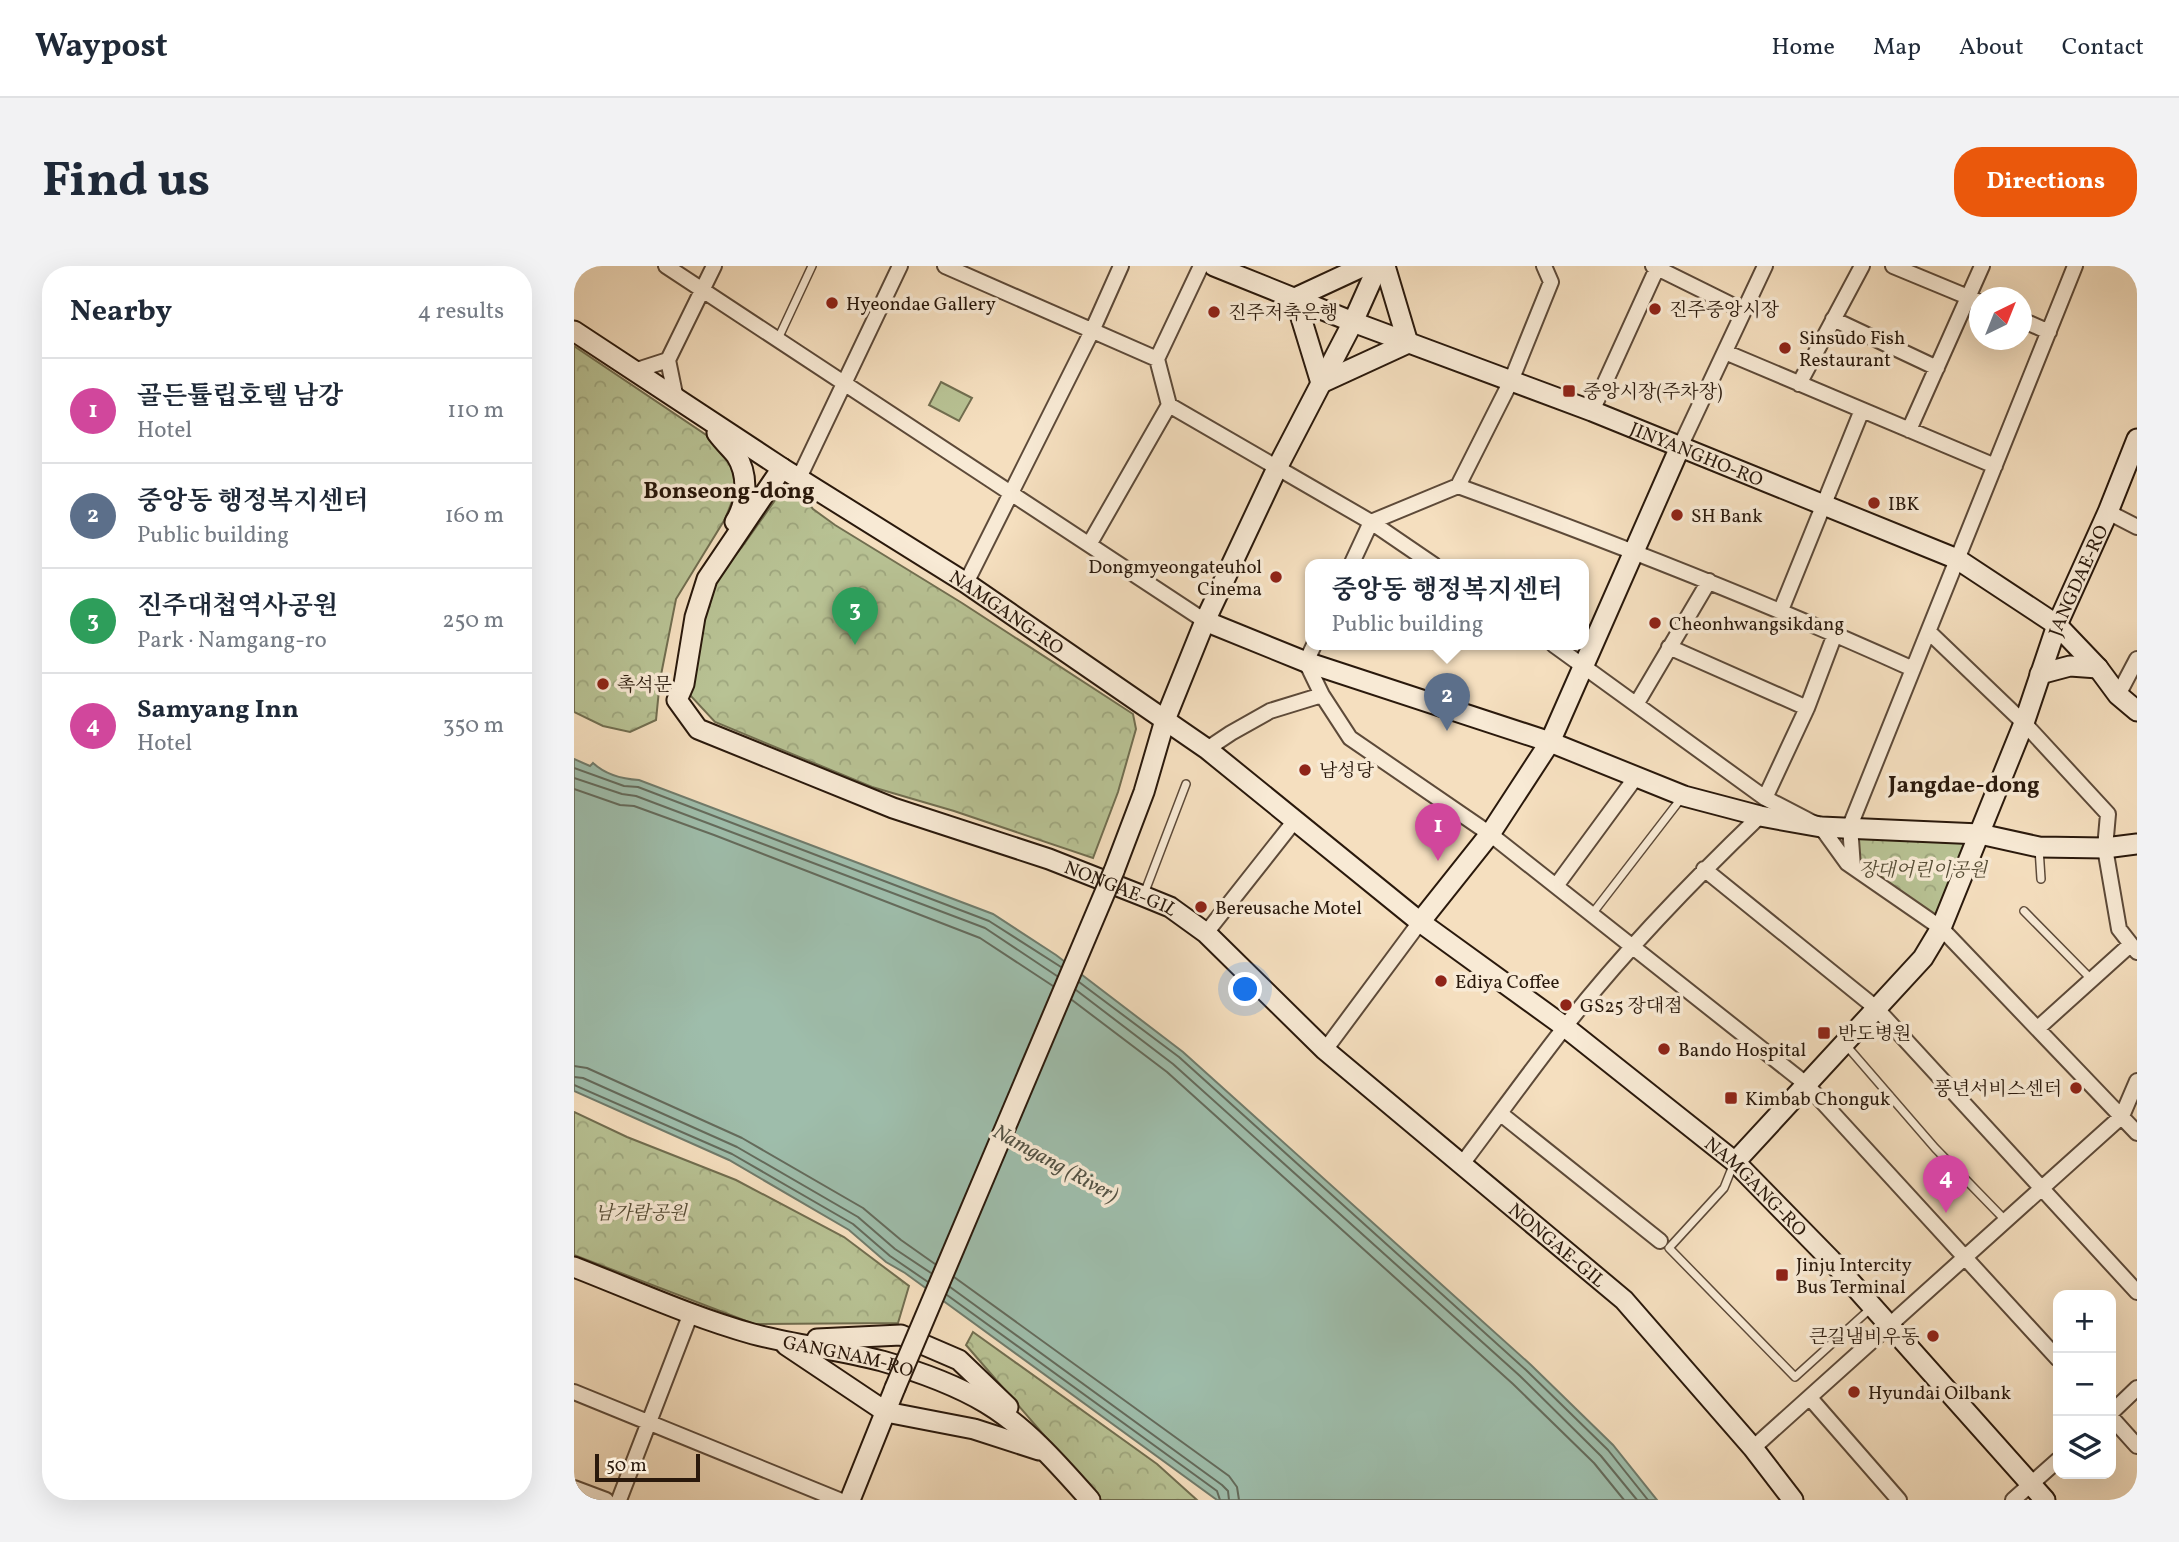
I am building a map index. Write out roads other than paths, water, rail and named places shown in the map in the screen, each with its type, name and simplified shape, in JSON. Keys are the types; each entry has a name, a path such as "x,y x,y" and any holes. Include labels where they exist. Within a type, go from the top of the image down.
{"street":[{"path":"666,266 1205,621 1310,654 1550,742 1684,796 1762,807 1821,827 1850,826 1980,834 2039,847 2105,848 2137,844"},
{"path":"676,399 668,359 714,266"},
{"path":"799,478 900,266"},
{"path":"945,266 1157,359"},
{"path":"966,583 1092,331 1121,266"},
{"path":"1090,544 1169,405 1157,359 1201,266"},
{"name":"JINYANGHO-RO","path":"1214,266 1353,322 1592,411 1957,559 2057,625 2098,668 2118,695 2137,712"},
{"path":"1321,383 1295,298 1364,266"},
{"path":"850,1500 1114,871 1143,792 1165,720 1205,621 1277,468 1353,322 1378,266"},
{"path":"1321,383 1408,343 1385,266"},
{"path":"1354,559 1371,522 1458,486 1511,381 1551,282 1545,266"},
{"path":"1325,1050 1420,922 1490,834 1550,742 1633,550 1765,266"},
{"path":"1800,384 1862,266"},
{"path":"1893,266 1969,298"},
{"path":"1977,287 1982,266"},
{"path":"1853,867 1850,826 2076,266"},
{"path":"1592,411 1656,267 1744,310"},
{"path":"1909,430 1937,368 1969,309"},
{"path":"1833,319 1937,368"},
{"path":"2032,325 2049,332"},
{"name":"NAMGANG-RO","path":"574,331 782,468 966,583 1207,749 1420,922 1565,1027 1735,1162 1831,1260 2045,1500"},
{"path":"1725,352 1995,466"},
{"path":"634,371 668,359"},
{"path":"1169,405 1371,522 1425,559"},
{"path":"1781,610 1862,410"},
{"path":"706,418 738,458 745,493 743,509 721,557"},
{"name":"JANGDAE-RO","path":"1735,1162 1923,958 1941,928 2024,723 2057,625 2108,512 2137,439"},
{"name":"NONGAE-GIL","path":"782,468 707,579 695,617 684,684 677,700 698,729 893,808 1049,859 1170,907 1206,933 1325,1050 1624,1300 1753,1448 1793,1500"},
{"path":"1458,486 1633,550 1781,610 1913,669"},
{"path":"2108,512 2137,527"},
{"path":"1637,703 1709,581"},
{"path":"1929,632 2024,723 2108,814 2105,848 2119,929 2134,949 2092,980 2038,1028"},
{"path":"1462,1164 1565,1027 1632,948 1762,807 1807,708 1835,634"},
{"path":"1669,647 1807,708"},
{"path":"1562,650 1637,703 1762,807"},
{"path":"1310,654 1322,695 1350,738 1490,834 1806,1084 2053,1353"},
{"path":"2118,695 2137,659"},
{"path":"2040,674 2070,666 2098,668"},
{"path":"1207,749 1270,710 1322,695"},
{"path":"1556,886 1636,777"},
{"path":"1206,933 1296,820"},
{"path":"1821,827 1853,867 1941,928 2137,1133"},
{"path":"1704,869 1876,1007 2137,1292"},
{"path":"1753,1448 2122,1116 2137,1081"},
{"path":"1500,1114 1660,1241"},
{"name":"GANGNAM-RO","path":"574,1267 691,1313 751,1333 884,1362 943,1382 985,1402 1008,1418 1047,1452 1090,1500"},
{"path":"619,1500 691,1313"},
{"path":"779,1340 901,1335 959,1360 1036,1433 1047,1452"},
{"path":"779,1340 886,1412 974,1429 1047,1452"},
{"path":"2116,1410 2137,1388"},
{"path":"574,1392 823,1497 839,1500"},
{"path":"1810,1398 1899,1500"},
{"path":"2112,1416 2137,1446"},
{"path":"2013,1500 2053,1464"},
{"path":"574,1488 606,1500"}],"lane":[{"path":"778,341 812,266"},
{"path":"1143,896 1186,784"},
{"path":"1591,915 1684,796"},
{"path":"2039,847 2041,879"},
{"path":"2024,911 2092,980"},
{"path":"1845,1044 1935,1148 2006,1221"},
{"path":"1735,1162 1724,1188 1669,1248 1795,1377 1872,1307"}],"water":[{"name":"Namgang (River)","path":"574,759 590,766 593,763 614,776 639,780 993,914 1056,955 1183,1052 1531,1365 1613,1445 1657,1500 1217,1500 905,1273 886,1262 849,1230 729,1160 574,1091"}],"place":[{"name":"Hyeondae Gallery","path":"832,303"},
{"name":"진주중앙시장","path":"1655,309"},
{"name":"진주저축은행","path":"1214,312"},
{"name":"Sinsudo Fish Restaurant","path":"1785,348"},
{"name":"중앙시장(주차장)","path":"1569,391"},
{"name":"IBK","path":"1874,503"},
{"name":"SH Bank","path":"1677,515"},
{"name":"Dongmyeongateuhol Cinema","path":"1276,577"},
{"name":"Cheonhwangsikdang","path":"1655,623"},
{"name":"진주대첩역사공원","path":"855,645"},
{"name":"촉석문","path":"603,684"},
{"name":"중앙동 행정복지센터","path":"1447,731"},
{"name":"남성당","path":"1305,770"},
{"name":"골든튤립호텔 남강","path":"1438,861"},
{"name":"Bereusache Motel","path":"1201,907"},
{"name":"Ediya Coffee","path":"1441,981"},
{"name":"GS25 장대점","path":"1566,1005"},
{"name":"반도병원","path":"1824,1033"},
{"name":"Bando Hospital","path":"1664,1049"},
{"name":"풍년서비스센터","path":"2076,1088"},
{"name":"Kimbab Chonguk","path":"1731,1098"},
{"name":"Samyang Inn","path":"1946,1213"},
{"name":"Jinju Intercity Bus Terminal","path":"1782,1275"},
{"name":"큰길냄비우동","path":"1933,1336"},
{"name":"Hyundai Oilbank","path":"1854,1392"}],"district":[{"name":"Bonseong-dong","path":"729,490"},
{"name":"Jangdae-dong","path":"1964,784"}],"park label":[{"name":"장대어린이공원","path":"1923,869"},
{"name":"남가람공원","path":"641,1212"}]}
